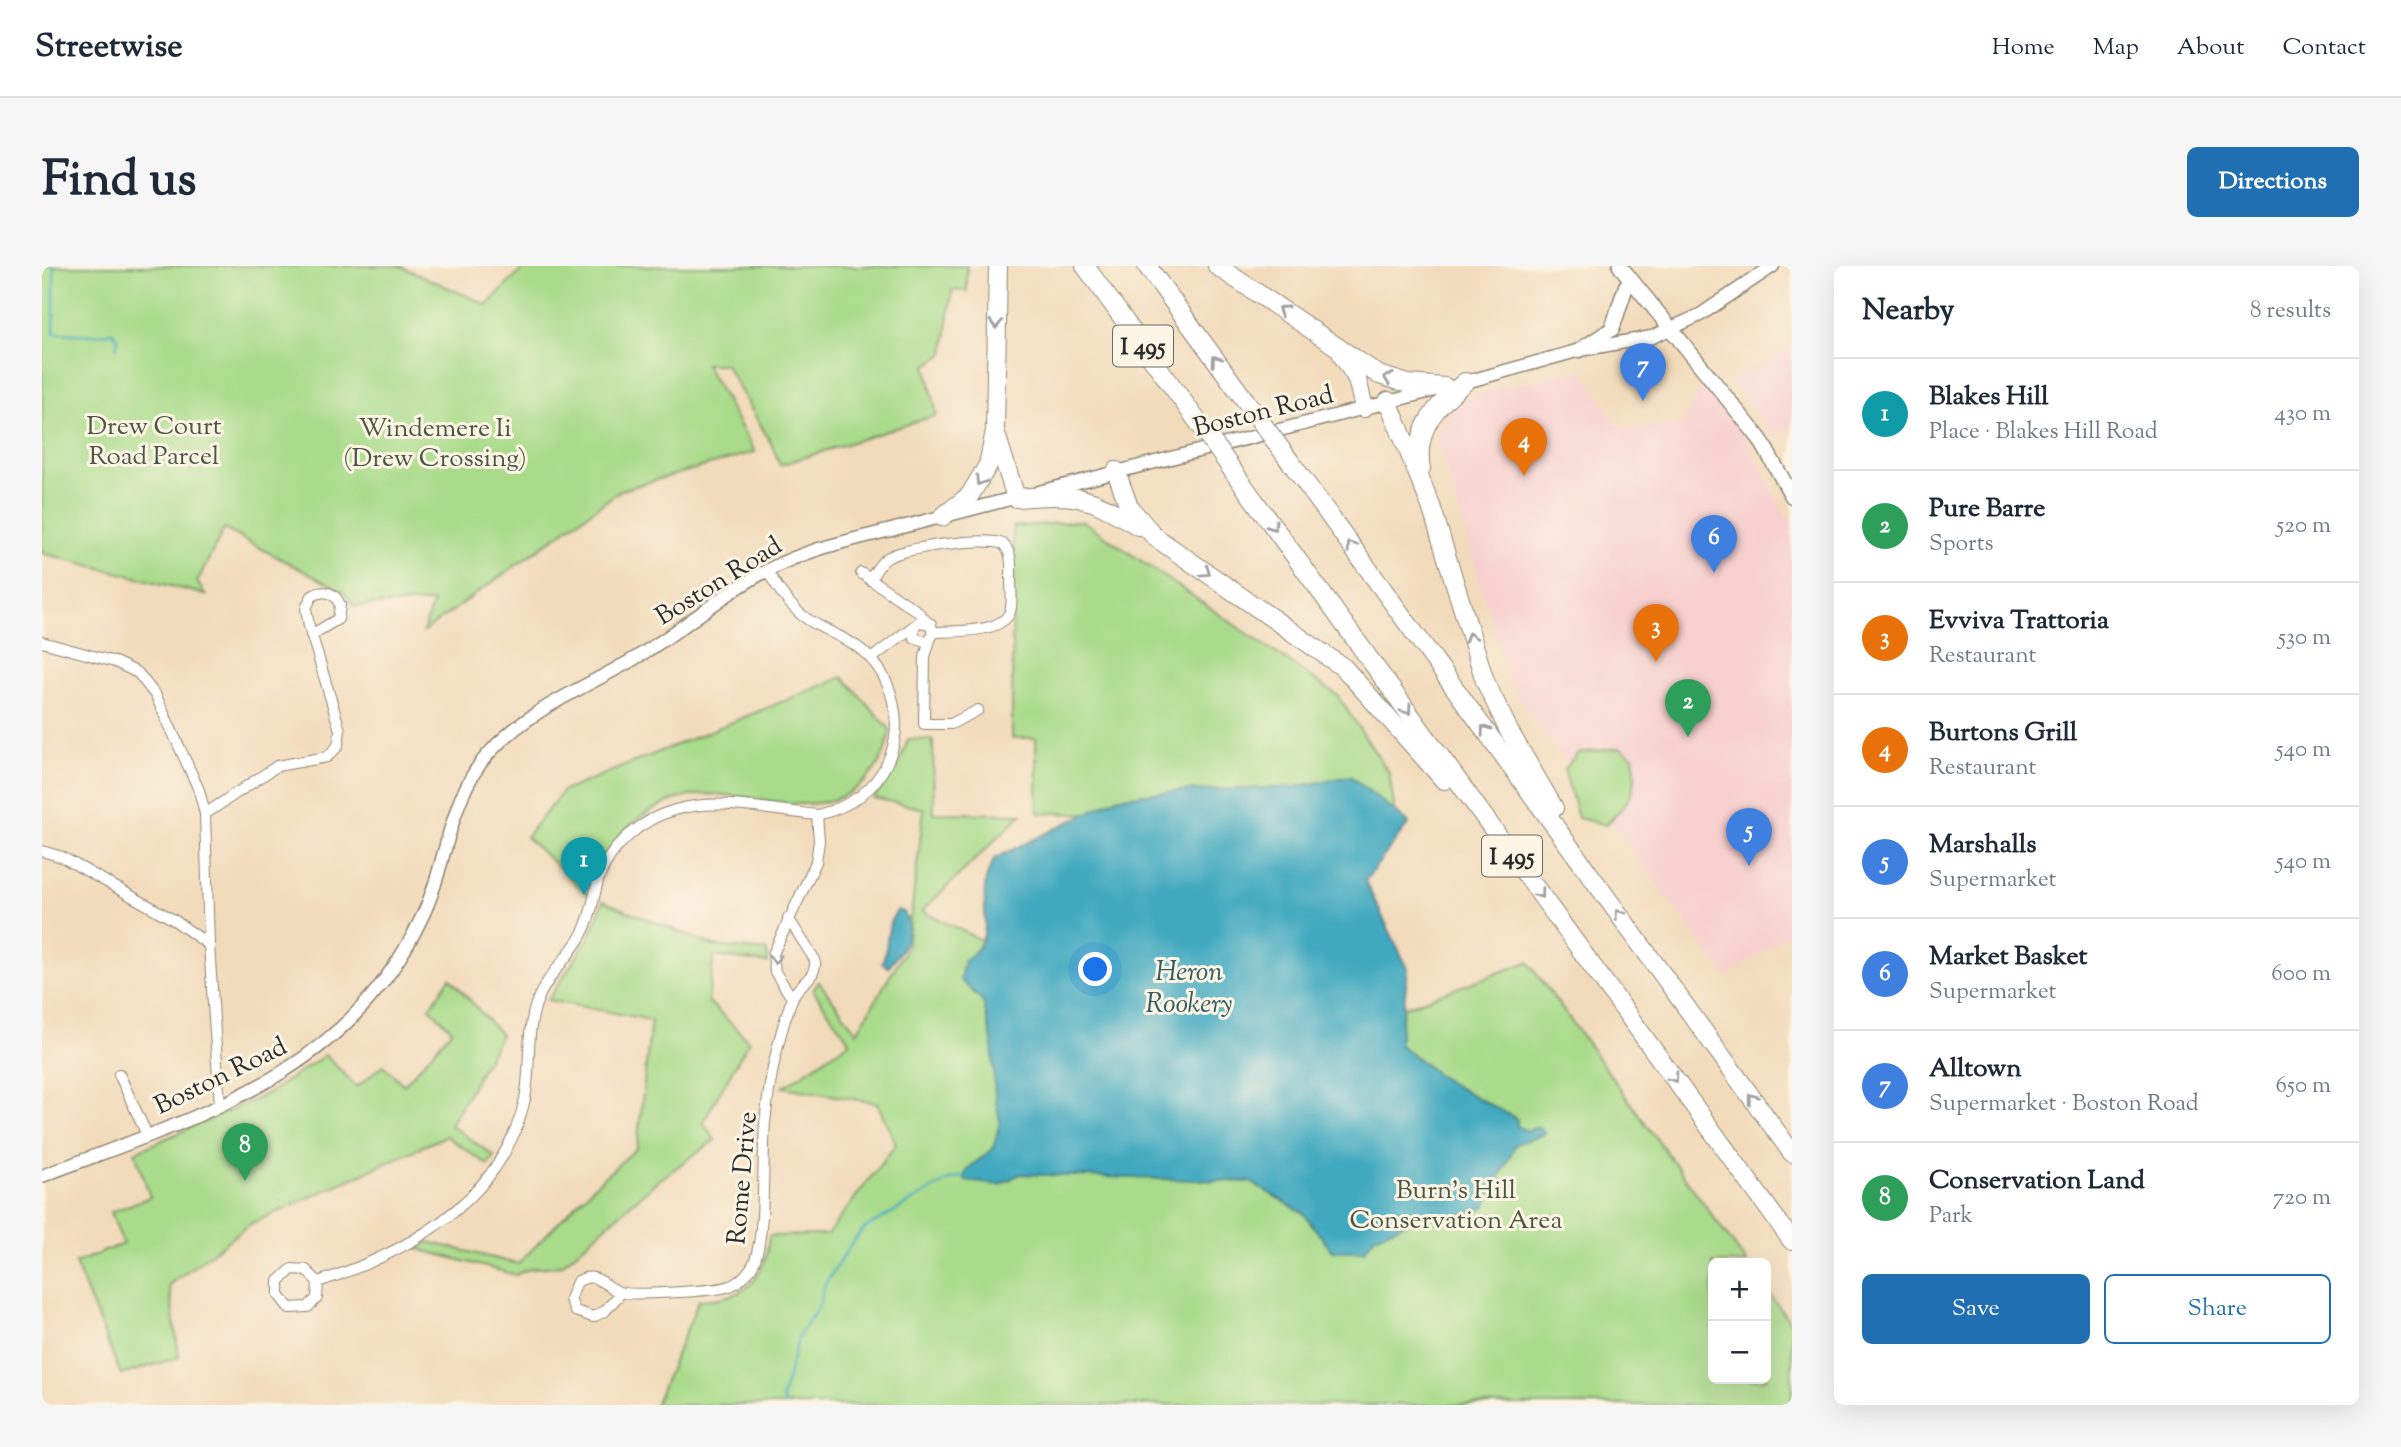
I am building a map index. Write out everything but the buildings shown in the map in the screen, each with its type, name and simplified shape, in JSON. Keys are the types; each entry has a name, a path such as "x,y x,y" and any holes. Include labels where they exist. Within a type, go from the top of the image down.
{"highway":[{"path":"942,517 970,495 984,477 995,431 998,266"},
{"name":"I 495","path":"1085,266 1792,1241"},
{"name":"I 495","path":"1147,266 1792,1153"},
{"path":"1217,266 1339,349 1393,381 1445,387"},
{"path":"1339,349 1357,379 1364,408"},
{"path":"1426,493 1420,462 1423,432 1436,408 1465,382"},
{"path":"1388,401 1426,493 1475,650 1495,704 1589,873"},
{"path":"995,431 1016,498 1080,495 1113,509 1344,668 1510,853"},
{"path":"1115,471 1129,507 1150,533"}],"main road":[{"path":"1608,266 1650,314 1670,329"},
{"path":"1620,266 1760,439 1792,496"},
{"name":"Boston Road","path":"42,1176 220,1106 312,1055 349,1021 371,994 421,920 464,791 475,769 495,747 537,713 649,650 767,570 822,548 1580,350 1652,337 1723,301 1773,266"},
{"path":"1580,350 1612,329 1626,286"}],"street":[{"path":"870,580 881,562 895,554 986,540 1006,546 1011,557 1011,603 1007,617 998,624 892,643"},
{"path":"318,1282 368,1264 418,1237 457,1209 497,1166 511,1142 525,1101 529,1036 536,1005 551,974 581,936 591,915 603,868 628,836 664,813 699,805 817,815 840,808 868,790 890,756 896,727 892,698 885,679 871,659 850,642 795,610 780,593 767,570"},
{"path":"861,573 928,622"},
{"path":"205,814 277,766 327,757 338,746 340,730 311,635 306,611 309,600 317,593 332,594 341,605 338,619 311,635"},
{"path":"906,605 915,626 925,638"},
{"path":"871,659 915,626 928,622"},
{"path":"928,622 925,638 924,724 951,724 978,710"},
{"path":"42,642 115,662 138,673 148,682 199,790 205,814 209,945 220,1106"},
{"path":"792,998 773,963 776,944 816,862 819,841 817,815"},
{"path":"42,851 62,857 174,920 209,945"},
{"name":"Rome Drive","path":"621,1293 605,1311 593,1317 575,1311 570,1299 577,1282 588,1277 600,1279 621,1293 721,1289 737,1282 751,1269 758,1243 768,1101 792,998 811,978 816,967 815,960 788,918"},
{"path":"119,1074 147,1135"},
{"path":"292,1269 306,1270 318,1282 317,1298 305,1309 289,1308 279,1295 279,1281 292,1269"}],"shaded area":[{"path":"1792,349 1792,427 1774,436 1731,380"},
{"path":"1583,370 1616,424 1624,423 1624,427 1682,424 1702,386 1746,438 1787,518 1792,516 1792,931 1726,977 1512,689 1435,431 1455,402 1499,388"}],"green space":[{"name":"Windemere Ii (Drew Crossing)","path":"42,266 400,266 487,305 526,266 967,266 967,291 952,290 944,354 926,366 937,415 780,465 771,443 725,364 705,364 755,452 621,490 423,632 433,602 354,606 344,592 224,529 197,582 206,595 42,553"},
{"path":"1083,521 1337,695 1389,773 1396,817 1038,813 1036,738 1012,738 1013,527"},
{"path":"843,677 890,729 885,750 875,770 844,796 821,803 797,804 723,795 698,795 674,800 642,816 619,837 602,863 588,895 526,837 563,791"},
{"name":"Burn’s Hill Conservation Area","path":"908,739 933,740 934,813 1022,814 922,911 1134,1016 1118,1112 1528,962 1743,1258 1708,1258 1708,1384 1771,1384 1771,1296 1792,1325 1792,1405 655,1405 699,1300 728,1296 749,1285 763,1266 769,1236 827,1235 896,1144 877,1103 783,1087 850,1042 813,990 819,982 857,1032 907,947 924,809 874,798 900,762"},
{"path":"1620,748 1633,756 1635,778 1631,795 1606,825 1578,818 1564,769 1578,753"},
{"path":"603,901 714,946 767,951 768,963 714,956 708,1001 749,1041 703,1122 715,1140 656,1182 563,1264 528,1269 516,1275 418,1249 429,1242 518,1264 594,1186 637,1148 651,1020 548,1000 590,936"},
{"path":"450,978 501,1035 450,1125 494,1156 488,1165 446,1136 250,1224 169,1285 179,1357 121,1375 75,1263 123,1244 111,1212 150,1197 135,1152 269,1093 325,1055 357,1087 383,1065 404,1085 452,1030 430,1008"}],"water":[{"name":"Heron Rookery","path":"1350,776 1409,823 1365,881 1408,969 1399,1044 1446,1081 1517,1119 1517,1126 1527,1131 1539,1127 1545,1134 1516,1144 1485,1207 1455,1217 1424,1215 1374,1237 1364,1251 1332,1251 1303,1213 1250,1182 1020,1174 999,1185 966,1181 964,1176 970,1167 993,1149 1000,1122 995,1096 992,1041 983,1001 960,980 964,960 974,953 983,936 985,883 994,859 1119,797 1176,791 1295,787"},
{"path":"898,910 904,912 907,920 907,934 902,949 888,967 882,963 891,922"}],"waterway":[{"path":"54,266 54,333 97,335 113,332 118,339 116,348"},
{"path":"785,1405 782,1398 799,1335 819,1306 825,1284 854,1240 865,1228 947,1181 964,1176"}],"place":[{"name":"Alltown","path":"1643,401"},
{"name":"Burtons Grill","path":"1524,476"},
{"name":"Market Basket","path":"1714,573"},
{"name":"Evviva Trattoria","path":"1656,662"},
{"name":"Pure Barre","path":"1688,737"},
{"name":"Marshalls","path":"1749,866"},
{"name":"Blakes Hill","path":"584,895"},
{"name":"Conservation Land","path":"245,1181"}],"park label":[{"name":"Drew Court Road Parcel","path":"154,440"}]}
